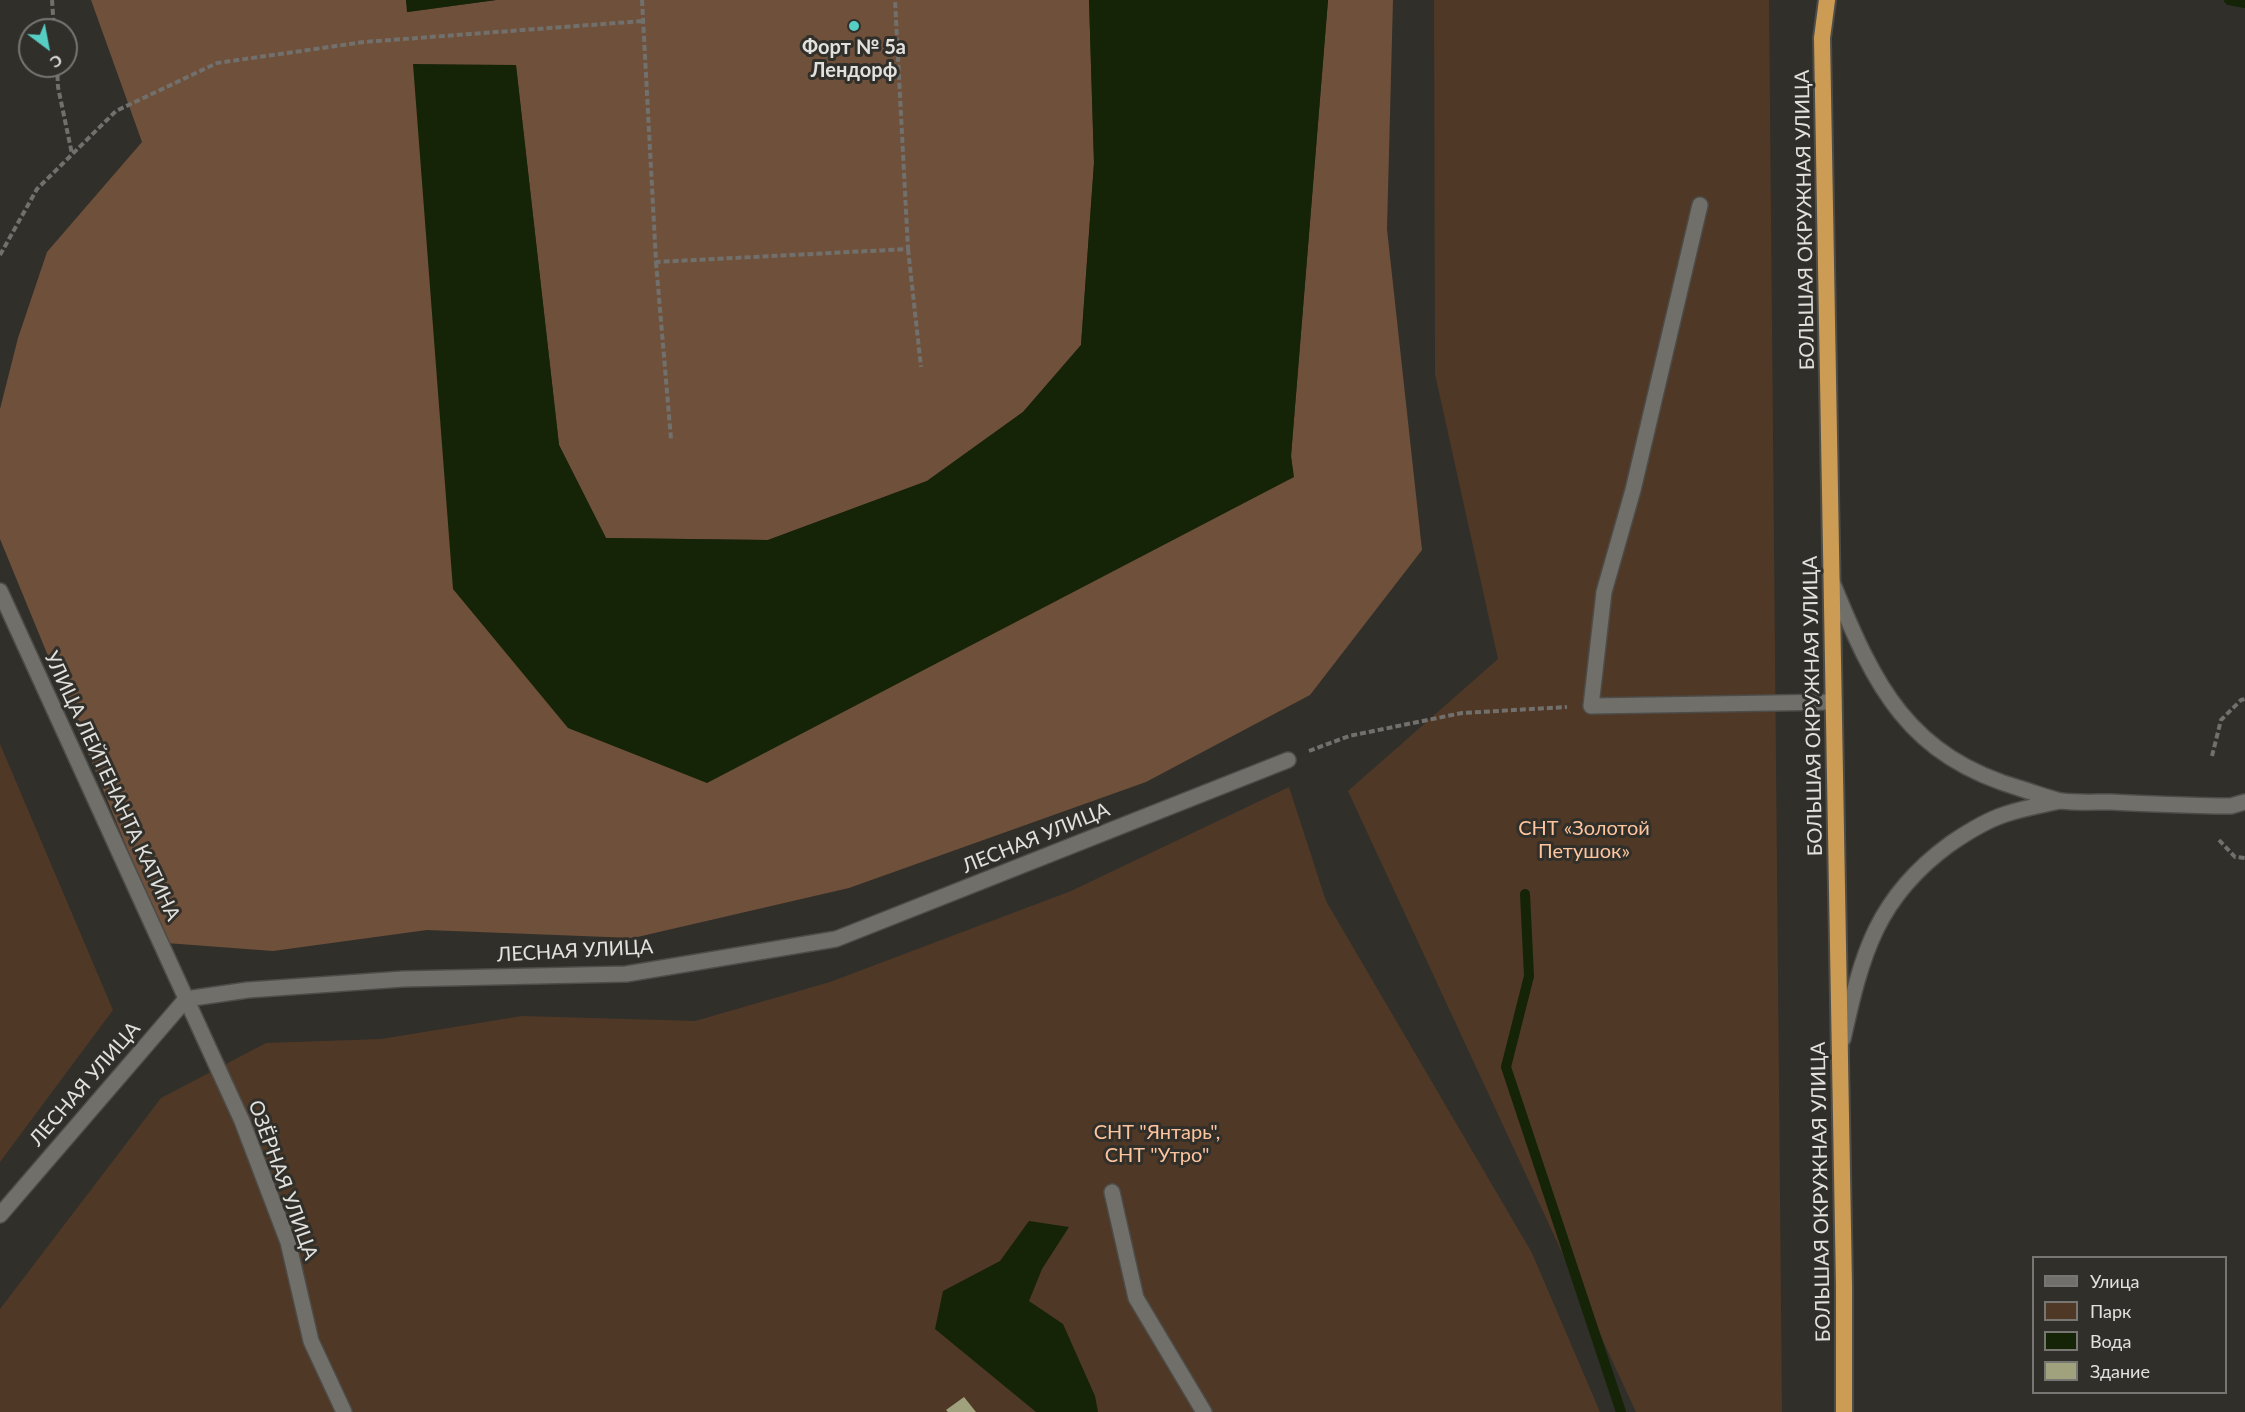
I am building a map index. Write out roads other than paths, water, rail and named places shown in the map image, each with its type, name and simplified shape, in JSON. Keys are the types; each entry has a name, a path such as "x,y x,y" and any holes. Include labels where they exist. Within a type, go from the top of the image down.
{"highway":[{"name":"БОЛЬШАЯ ОКРУЖНАЯ УЛИЦА","path":"1827,0 1822,38 1844,1275 1844,1412"}],"street":[{"path":"1700,205 1633,490 1605,591 1592,706 1834,702"},
{"path":"1832,582 1849,622 1882,685 1907,722 1924,740 1970,770 2005,784 2062,801"},
{"name":"УЛИЦА ЛЕЙТЕНАНТА КАТИНА","path":"0,591 186,999"},
{"name":"ЛЕСНАЯ УЛИЦА","path":"0,1215 186,999 248,990 403,979 626,974 836,939 1288,760"},
{"path":"1839,1056 1857,977 1878,925 1893,898 1911,877 1961,836 2004,814 2062,801 2240,806"},
{"name":"ОЗЁРНАЯ УЛИЦА","path":"186,999 242,1121 284,1231 311,1341 344,1412"},
{"path":"1112,1192 1136,1298 1204,1412"}],"water":[{"path":"406,0 496,0 407,12"},
{"path":"1089,0 1328,0 1291,456 1294,477 707,783 568,728 453,589 413,64 516,65 559,445 606,538 768,540 927,481 1023,412 1081,345 1094,163"},
{"path":"1029,1221 1069,1227 1042,1269 1029,1301 1063,1324 1095,1396 1098,1412 1036,1412 935,1329 943,1291 1000,1261"}],"waterway":[{"path":"2229,0 2245,3"},
{"path":"1525,894 1529,976 1506,1067 1621,1412"}],"place":[{"name":"Форт № 5а Лендорф","path":"854,26"}],"park label":[{"name":"СНТ «Золотой Петушок»","path":"1584,840"},
{"name":"СНТ \"Янтарь\", СНТ \"Утро\"","path":"1157,1144"}]}
